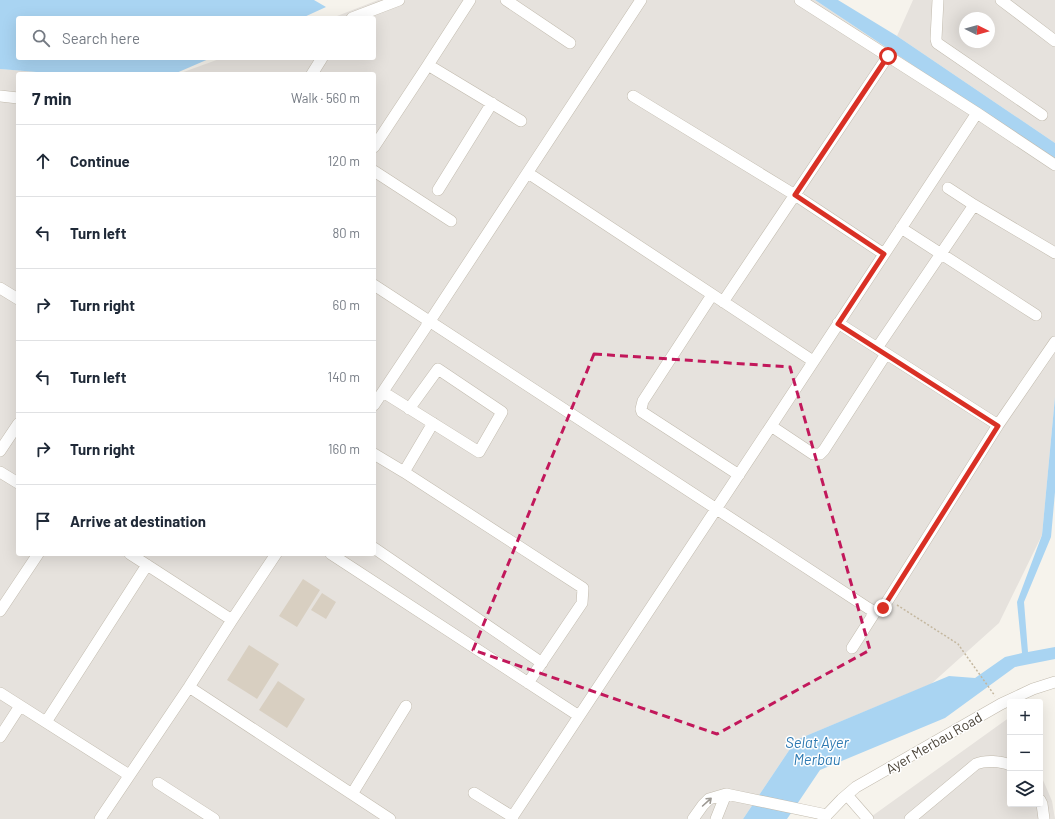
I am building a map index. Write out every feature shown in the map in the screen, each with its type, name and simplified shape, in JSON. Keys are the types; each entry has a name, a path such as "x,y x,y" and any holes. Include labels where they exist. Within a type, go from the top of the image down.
{"street":[{"path":"357,16 399,0"},
{"path":"376,144 470,0"},
{"path":"506,0 570,44"},
{"path":"376,402 641,0"},
{"path":"800,0 977,113 1055,165"},
{"path":"938,0 937,43 1042,115"},
{"path":"1001,0 1055,41"},
{"path":"723,302 888,56"},
{"path":"313,72 321,60"},
{"path":"428,65 521,121"},
{"path":"0,96 16,98"},
{"path":"633,96 795,195 884,254"},
{"path":"438,190 492,103"},
{"path":"474,793 512,818 977,113"},
{"path":"376,172 451,221"},
{"path":"528,173 813,362"},
{"path":"948,188 974,205 1055,252"},
{"path":"771,426 813,454 820,454 824,450 881,351 941,254 974,205"},
{"path":"901,228 1036,315"},
{"path":"376,286 875,612"},
{"path":"0,288 16,299"},
{"path":"712,295 643,401 641,409 642,412 739,475"},
{"path":"838,324 998,426"},
{"path":"852,648 875,612 883,608 889,599 998,426 1055,342"},
{"path":"383,392 409,409 479,452 502,412 438,369 409,409"},
{"path":"404,472 433,423"},
{"path":"0,451 16,427"},
{"path":"376,455 583,588 582,603 528,683"},
{"path":"0,472 16,482"},
{"path":"376,549 542,663"},
{"path":"0,611 37,556"},
{"path":"133,556 232,620"},
{"path":"100,819 189,687 271,556"},
{"path":"334,556 579,716"},
{"path":"46,722 147,565"},
{"name":"Ayer Merbau Road","path":"825,817 856,787 1002,704 1033,689 1055,682"},
{"path":"189,687 390,819"},
{"path":"0,693 129,774"},
{"path":"0,737 20,706"},
{"path":"352,794 406,706"},
{"path":"910,819 976,764 985,761 1007,764"},
{"path":"158,783 214,819"},
{"path":"716,819 726,794"},
{"path":"693,819 709,799 726,794 812,812 825,817"},
{"path":"847,795 868,819"},
{"path":"1042,807 1044,819"}],"path":[{"path":"889,599 958,644 1002,704"}],"highlighted area":[{"path":"594,354 790,367 870,650 717,734 473,650"}],"shaded area":[{"path":"378,0 815,0 1055,160 1055,397 1042,535 999,623 931,684 796,740 743,819 0,819 0,69 37,72 16,72 16,556 376,556 376,72 184,72 216,60 376,60 376,16 337,16"},
{"path":"913,0 1055,0 1055,143 897,36"},
{"path":"1007,719 1007,807 1043,807 1043,780 1052,801 1055,819 868,819"}],"water":[{"path":"0,0 314,0 326,7 306,16 16,16 16,60 206,60 179,72 37,72 0,69"},
{"path":"815,0 838,0 897,36 1055,143 1055,160"},
{"name":"Selat Ayer Merbau","path":"1055,397 1055,492 1051,537 1024,602 1028,652 1055,647 1055,659 1015,667 945,718 820,770 787,819 743,819 796,740 949,676 975,678 1005,657 1022,653 1017,602 1042,535"}],"building":[{"path":"303,579 320,590 297,627 279,616"},
{"path":"322,593 336,602 326,619 311,610"},
{"path":"249,645 279,664 257,699 227,680"},
{"path":"278,681 305,699 287,728 259,710"}],"route":[{"path":"883,608 998,426 838,324 884,254 795,195 888,56"}]}
